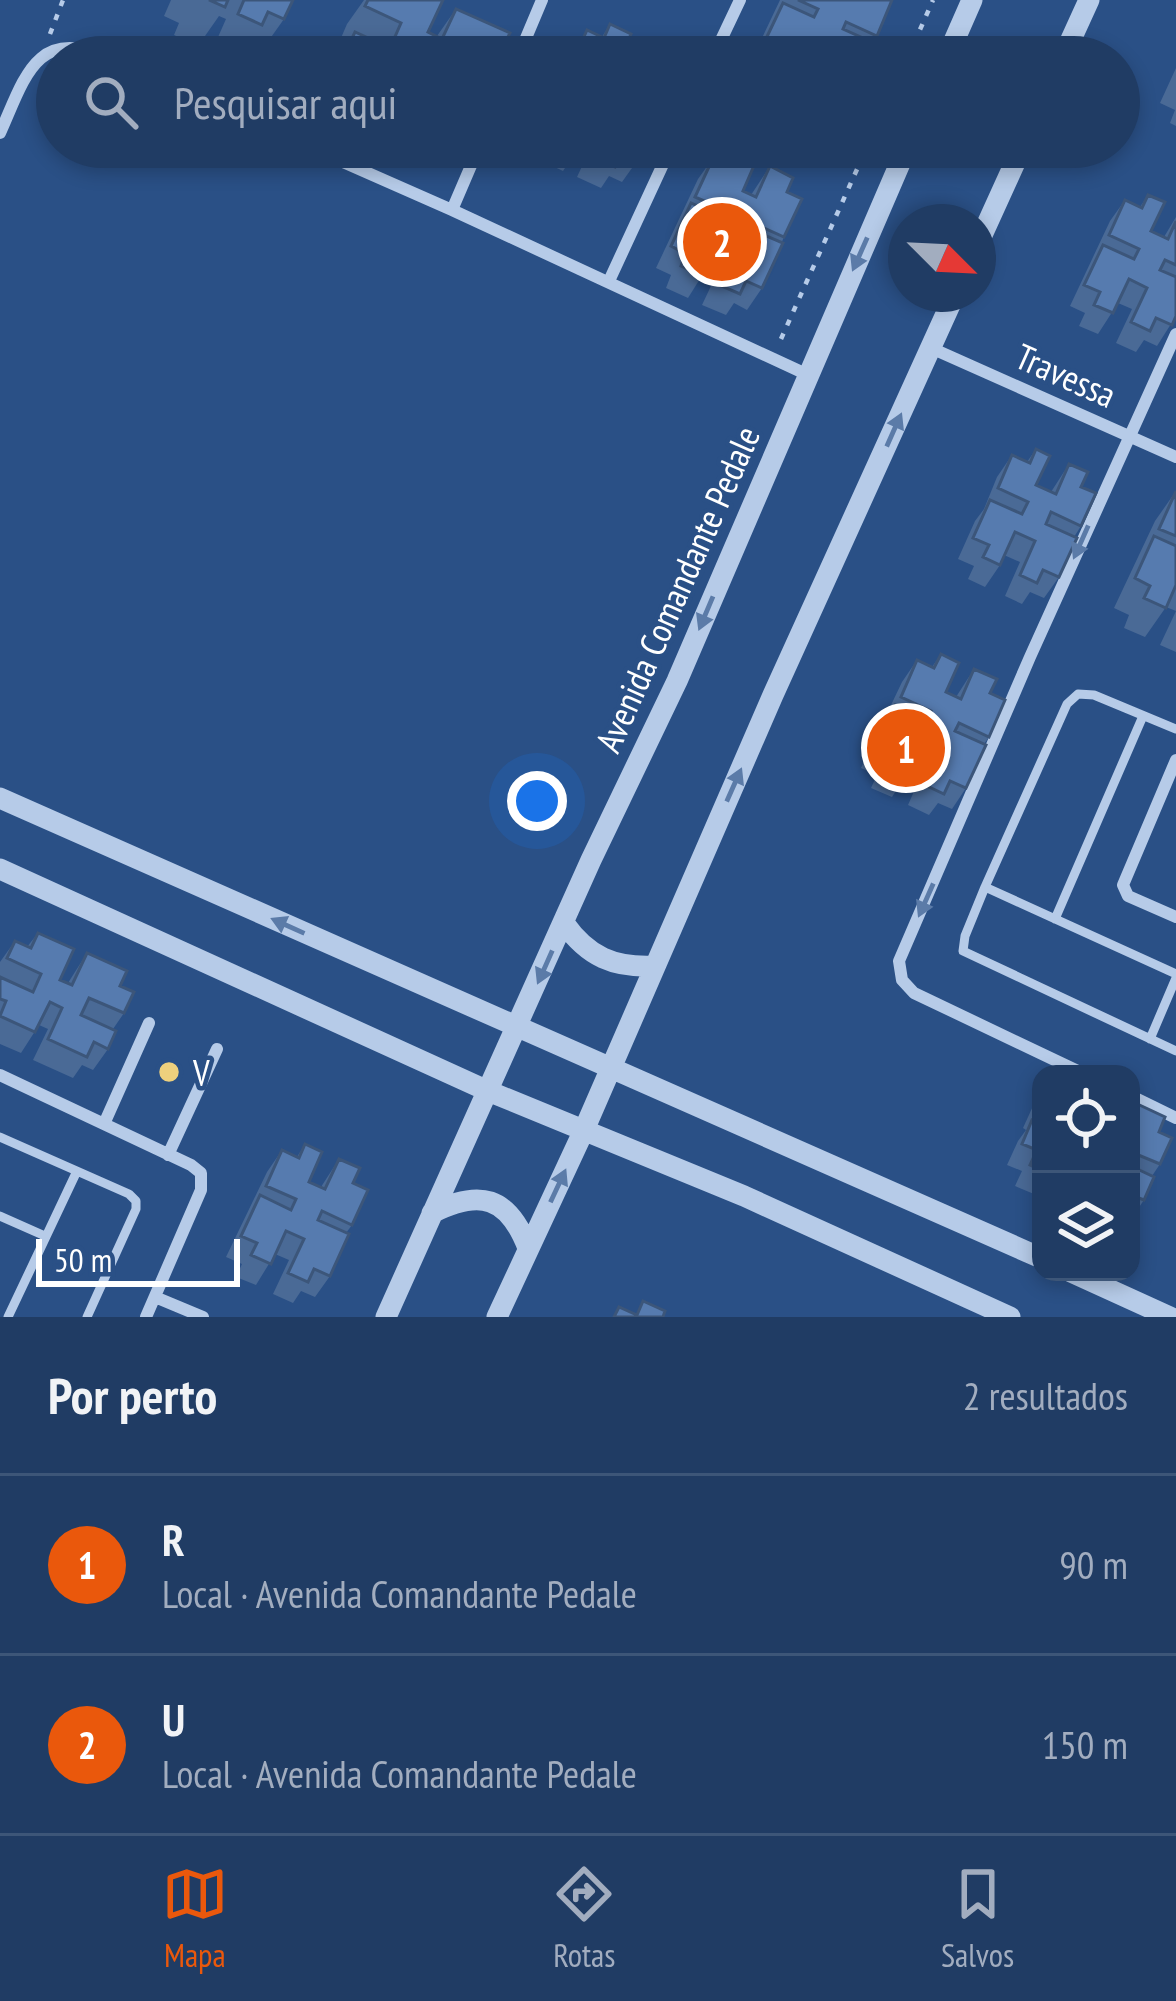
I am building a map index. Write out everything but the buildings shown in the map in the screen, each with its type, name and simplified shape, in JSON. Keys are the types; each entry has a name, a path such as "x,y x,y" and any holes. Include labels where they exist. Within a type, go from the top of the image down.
{"street":[{"path":"527,36 542,0"},
{"path":"723,36 740,0"},
{"path":"956,36 972,0"},
{"path":"1073,36 1089,0"},
{"path":"0,133 36,62"},
{"path":"357,168 806,374"},
{"path":"452,210 470,168"},
{"path":"609,281 661,168"},
{"name":"Avenida Comandante Pedale","path":"386,1317 677,681 898,168"},
{"path":"996,204 1012,168"},
{"path":"497,1317 947,312"},
{"path":"1065,1065 914,993 902,980 899,961 1176,334"},
{"name":"Travessa","path":"931,348 1176,457"},
{"path":"1176,760 1123,885 1128,896 1176,917"},
{"path":"0,798 1032,1254"},
{"path":"0,869 488,1091 745,1196 1010,1317"},
{"path":"564,923 589,952 604,961 655,966"},
{"path":"104,1124 149,1023"},
{"path":"168,1155 217,1049"},
{"path":"0,1075 198,1169 201,1190 146,1317"},
{"path":"1140,1100 1176,1118"},
{"path":"432,1214 475,1197 487,1199 511,1216 529,1248"},
{"path":"1091,1281 1170,1317"},
{"path":"155,1297 203,1317"}],"lane":[{"path":"1176,729 1094,695 1078,694 1067,704 985,887 963,951 1176,1051"},
{"path":"1055,919 1143,716"},
{"path":"985,887 1176,976 1150,1039"},
{"path":"0,1137 136,1201 87,1317"},
{"path":"8,1317 76,1171"},
{"path":"0,1216 45,1236"}],"path":[{"path":"49,36 63,0"},
{"path":"917,36 933,0"},
{"path":"772,358 858,168"}],"place":[{"name":"U","path":"722,242"},
{"name":"R","path":"906,748"},
{"name":"V","path":"169,1072"}]}
